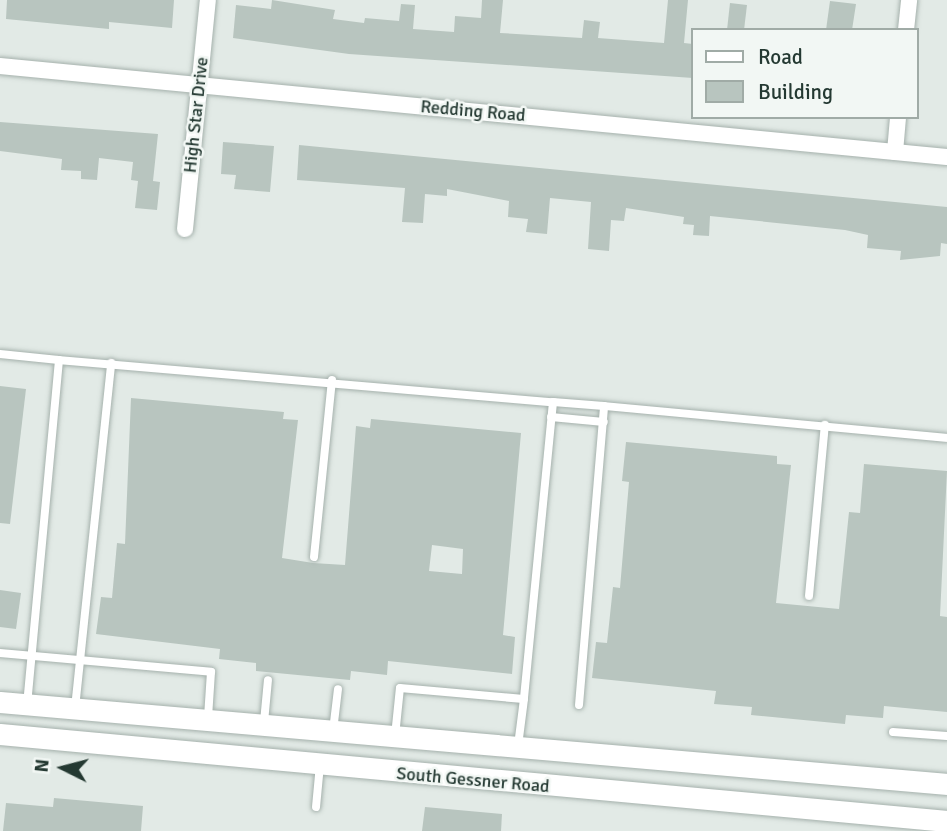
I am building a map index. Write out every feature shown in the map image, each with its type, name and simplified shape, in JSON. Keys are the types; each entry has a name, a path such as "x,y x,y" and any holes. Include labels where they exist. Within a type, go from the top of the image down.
{"main road":[{"path":"0,702 947,784"},
{"path":"135,747 139,715"},
{"name":"South Gessner Road","path":"0,734 947,821"},
{"path":"362,769 367,734"},
{"path":"582,789 585,752"},
{"path":"805,808 809,772"}],"street":[{"name":"High Star Drive","path":"185,229 208,0"},
{"path":"906,28 909,0"},
{"name":"Redding Road","path":"0,66 947,157"},
{"path":"895,152 898,119"}],"lane":[{"path":"0,354 332,380 947,438"},
{"path":"27,705 59,360"},
{"path":"75,710 111,363"},
{"path":"314,557 332,380"},
{"path":"518,746 553,402"},
{"path":"579,705 604,406"},
{"path":"551,417 604,422"},
{"path":"809,596 825,425"},
{"path":"0,653 211,673 208,720"},
{"path":"263,725 268,680"},
{"path":"395,736 400,688 524,699"},
{"path":"333,731 338,689"},
{"path":"893,732 947,736"},
{"path":"316,807 320,765"}],"building":[{"path":"7,0 174,0 172,28 109,22 109,29 6,19"},
{"path":"272,0 335,10 333,19 364,23 365,18 399,21 401,4 415,5 413,29 454,32 455,16 481,18 482,0 503,0 500,33 582,38 584,20 600,22 598,38 664,43 668,0 688,0 684,43 692,44 692,78 349,54 233,38 236,5 271,9"},
{"path":"830,1 856,4 852,28 826,28"},
{"path":"730,3 747,5 744,28 727,28"},
{"path":"0,122 158,134 153,181 160,182 157,210 135,208 138,181 131,180 133,162 99,158 97,180 81,179 81,171 61,170 62,159 0,151"},
{"path":"223,142 274,146 270,192 234,189 236,175 221,174"},
{"path":"299,145 947,207 947,244 941,243 940,256 900,260 901,251 867,248 868,235 845,230 710,216 709,236 693,235 694,225 683,224 684,217 626,208 624,221 611,220 609,251 588,249 591,202 550,198 547,234 526,232 528,219 508,217 509,201 447,189 447,196 425,194 423,223 402,222 405,188 297,180"},
{"path":"0,386 26,389 10,524 0,523"},
{"path":"131,398 284,412 283,419 298,420 282,558 313,563 345,565 356,426 370,428 371,419 521,433 503,635 515,637 512,674 388,661 387,675 351,671 350,680 256,671 256,663 219,659 220,649 96,634 101,597 112,598 117,543 125,544","holes":["432,545 463,549 462,574 429,571"]},
{"path":"626,442 777,456 777,464 791,465 776,603 839,609 849,512 860,513 864,464 947,471 940,616 947,617 947,712 884,706 883,718 846,715 845,724 751,715 752,707 714,704 716,691 592,678 596,642 607,643 613,587 620,588 629,482 622,481"},
{"path":"0,590 21,593 16,629 0,627"},
{"path":"54,798 143,806 141,831 3,831 6,803 53,807"},
{"path":"425,807 502,814 501,831 422,831"}]}
